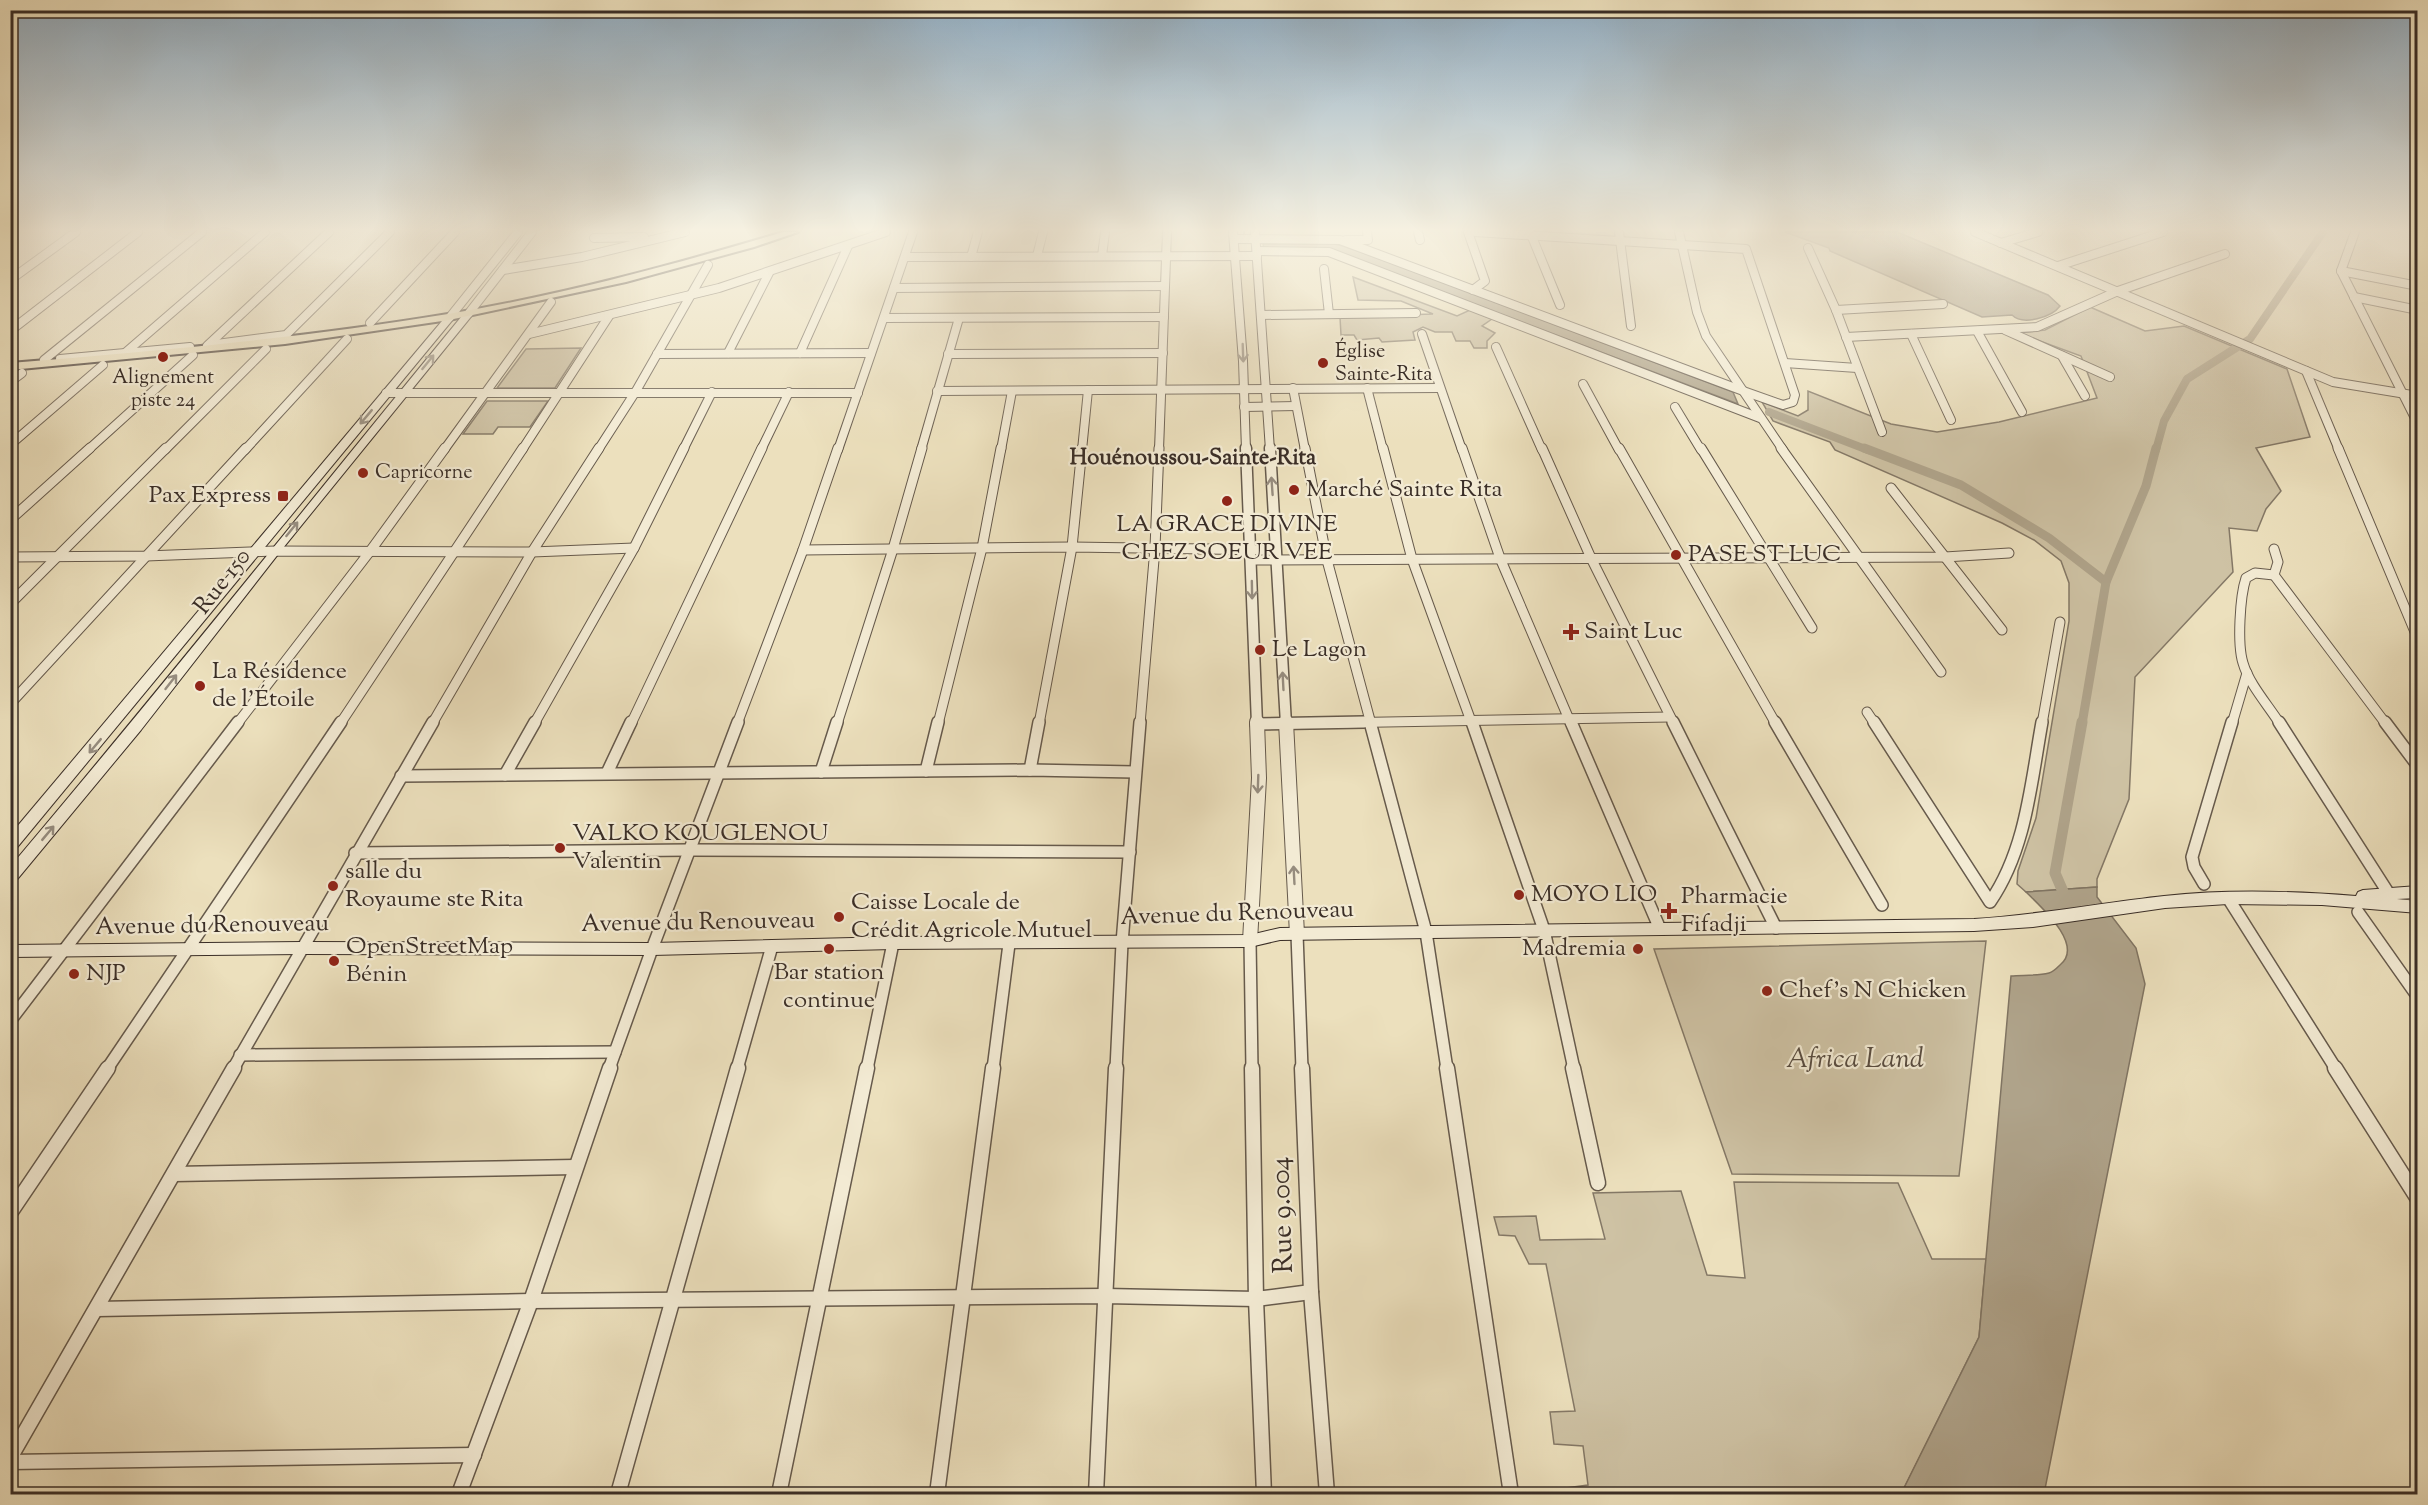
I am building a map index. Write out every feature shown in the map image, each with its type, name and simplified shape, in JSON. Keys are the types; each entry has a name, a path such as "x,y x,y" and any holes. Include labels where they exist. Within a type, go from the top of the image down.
{"highway":[{"path":"10,365 280,342 450,317 520,302"}],"main road":[{"name":"Rue 150","path":"10,878 136,727 275,551 469,313"},
{"name":"Rue 150","path":"10,846 253,551 450,317"},
{"path":"110,727 136,727"},
{"path":"2322,899 2418,892"},
{"name":"Avenue du Renouveau","path":"10,951 301,948 652,950 893,943 1250,941 1280,934 1974,925 2033,921 2165,902 2228,898"},
{"path":"2228,898 2322,899 2418,907"}],"street":[{"path":"10,331 47,302"},
{"path":"44,360 115,302"},
{"path":"125,353 184,302"},
{"path":"207,346 254,302"},
{"path":"10,365 207,346 286,335 319,302"},
{"path":"370,323 389,302"},
{"path":"450,317 464,302"},
{"path":"469,313 478,302"},
{"path":"10,1021 371,550 551,302"},
{"path":"529,334 663,302"},
{"path":"10,1460 356,853 532,552 636,392 687,302"},
{"path":"728,353 754,302"},
{"path":"800,353 823,302"},
{"path":"459,1494 531,1301 615,1052 717,774 803,550 889,302"},
{"path":"1096,1494 1122,943 1155,548 1164,302"},
{"path":"1240,302 1259,778 1250,941"},
{"path":"1260,302 1277,555 1297,934"},
{"path":"1327,302 1329,314"},
{"path":"1459,302 1760,418"},
{"path":"1506,302 1775,403 1790,405 1795,399 1795,394 1764,302"},
{"path":"1627,302 1630,326"},
{"path":"1698,302 1706,334 1727,372 1746,392 1760,418 1941,672"},
{"path":"1832,302 1882,432"},
{"path":"1846,337 2037,327 2093,302"},
{"path":"2144,302 2340,384 2418,396"},
{"path":"2357,302 2418,423"},
{"path":"2380,302 2418,310"},
{"path":"1836,310 1943,304"},
{"path":"1261,315 1416,313"},
{"path":"10,1214 457,550 609,316"},
{"path":"884,318 1164,317"},
{"path":"821,772 893,549 959,318"},
{"path":"2002,329 2110,377"},
{"path":"1977,331 2022,412"},
{"path":"1422,334 1500,558 1660,929"},
{"path":"1911,334 1951,420"},
{"path":"10,704 347,339"},
{"path":"1496,347 1591,558 1776,928"},
{"path":"10,604 266,348"},
{"path":"657,354 871,353"},
{"path":"948,354 1162,353"},
{"path":"10,520 193,356"},
{"path":"2062,356 2085,396"},
{"path":"1785,363 1857,368"},
{"path":"10,445 103,365"},
{"path":"2306,371 2418,639"},
{"path":"10,382 22,373"},
{"path":"1583,384 1680,559 1882,905"},
{"path":"1293,388 1327,560 1426,932 1511,1494"},
{"path":"1368,388 1412,559 1544,930 1598,1183"},
{"path":"937,391 1440,388"},
{"path":"1030,770 1072,547 1088,390"},
{"path":"926,771 982,548 1012,391"},
{"path":"505,775 634,548 712,392"},
{"path":"607,773 789,392"},
{"path":"386,393 858,393"},
{"path":"1244,407 1296,406"},
{"path":"1675,407 1812,628"},
{"path":"1891,488 2002,630"},
{"path":"10,557 146,556 253,551 532,552 634,548"},
{"path":"803,550 1155,548 1327,560 1860,558 2009,554"},
{"path":"2274,549 2278,562 2274,574"},
{"path":"2274,574 2255,573 2246,578 2241,593 2242,660 2247,673 2389,894"},
{"path":"2274,574 2418,766"},
{"path":"1867,712 1990,902 2006,879 2021,842 2060,622"},
{"path":"2204,884 2194,867 2192,857 2247,673"},
{"path":"1256,724 1670,717"},
{"path":"402,776 1030,770 1135,772"},
{"path":"356,853 689,850 1130,852"},
{"path":"2228,898 2418,1199"},
{"path":"2358,912 2418,997"},
{"name":"Rue 9.004","path":"1297,934 1311,1292 1327,1494"},
{"name":"Rue 9.004","path":"1250,941 1256,1299 1264,1494"},
{"path":"779,1494 893,943"},
{"path":"937,1494 1009,944"},
{"path":"618,1494 772,946"},
{"path":"240,1055 615,1052"},
{"path":"174,1174 575,1167"},
{"path":"97,1309 672,1299 1105,1296 1256,1299 1311,1292"},
{"path":"10,1460 474,1455"}],"green space":[{"path":"1404,302 1420,302 1457,316 1470,310 1492,319 1482,326 1495,333 1487,341 1487,348 1474,348 1470,341 1456,341 1452,332 1435,332 1423,327 1413,332 1415,340 1382,342 1379,338 1357,340 1354,335 1341,335 1340,317 1433,314"},
{"path":"2090,307 2145,331 2184,326 2287,369 2310,437 2256,448 2281,491 2266,509 2257,531 2229,528 2233,572 2135,677 2129,799 2097,879 2097,887 2026,892 2017,884 2018,871 2036,818 2069,621 2069,583 2061,561 2034,540 2002,523 1835,450 1830,442 1773,421 1762,402 1798,416 1808,410 1808,391 1891,424 1937,432 1999,422 2097,398 2081,356 2018,333 2045,330"},
{"path":"581,348 555,388 497,388 526,349"},
{"path":"487,401 548,401 530,427 498,427 493,434 463,434"},
{"name":"Africa Land","path":"1986,941 1959,1176 1732,1174 1654,949"},
{"path":"1734,1182 1898,1183 1932,1259 1986,1259 1979,1337 1901,1494 1537,1494 1537,1492 1588,1485 1583,1446 1554,1444 1550,1412 1575,1411 1546,1264 1529,1264 1515,1236 1499,1235 1494,1217 1536,1216 1540,1240 1605,1239 1593,1193 1681,1191 1707,1275 1745,1278"}],"shaded area":[{"path":"1469,302 1496,302 1733,392 1738,404"},
{"path":"1948,302 2056,302 2060,306 2051,314 2030,320 2023,320 2012,315 1982,317"},
{"path":"2097,887 2097,897 2136,948 2145,984 2044,1494 1901,1494 1979,1337 2011,976 2040,975 2050,972 2055,970 2066,957 2067,947 2058,926 2026,892"}],"waterway":[{"path":"2156,450 2164,421 2187,379 2250,339 2275,302"},
{"path":"1769,412 1868,450"},
{"path":"1864,448 1961,485 2049,538 2106,582"},
{"path":"2106,582 2146,486 2156,448"},
{"path":"2082,724 2106,582"},
{"path":"2067,901 2055,873 2082,722"}],"place":[{"name":"Alignement piste 24","path":"163,357"},
{"name":"Église Sainte-Rita","path":"1323,363"},
{"name":"Capricorne","path":"363,473"},
{"name":"Marché Sainte Rita","path":"1294,490"},
{"name":"Pax Express","path":"283,496"},
{"name":"LA GRACE DIVINE CHEZ SOEUR VEE","path":"1227,501"},
{"name":"PASE ST LUC","path":"1676,555"},
{"name":"Saint Luc","path":"1571,632"},
{"name":"Le Lagon","path":"1260,650"},
{"name":"La Résidence de l'Étoile","path":"200,686"},
{"name":"VALKO KOUGLENOU Valentin","path":"560,848"},
{"name":"salle du Royaume ste Rita","path":"333,886"},
{"name":"MOYO LIO","path":"1519,895"},
{"name":"Pharmacie Fifadji","path":"1669,911"},
{"name":"Caisse Locale de Crédit Agricole Mutuel","path":"839,917"},
{"name":"Bar station continue","path":"829,949"},
{"name":"Madremia","path":"1638,949"},
{"name":"OpenStreetMap Bénin","path":"334,961"},
{"name":"NJP","path":"74,974"},
{"name":"Chef's N Chicken","path":"1767,991"}],"district":[{"name":"Houénoussou-Sainte-Rita","path":"1193,459"}]}
